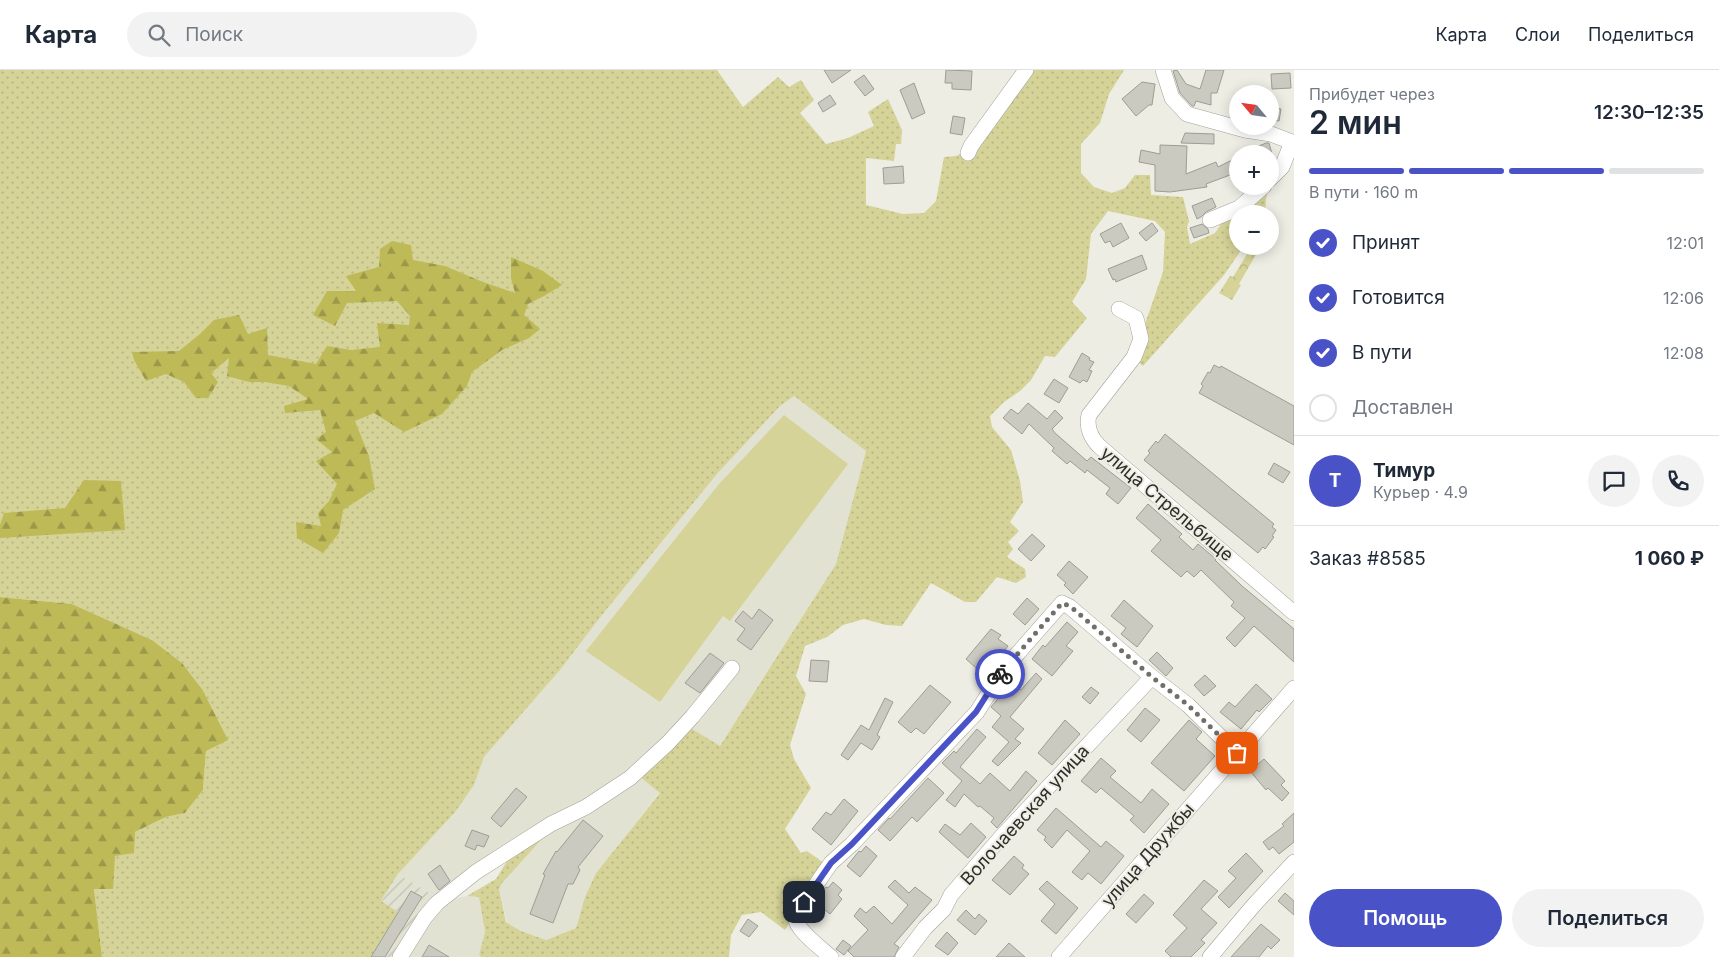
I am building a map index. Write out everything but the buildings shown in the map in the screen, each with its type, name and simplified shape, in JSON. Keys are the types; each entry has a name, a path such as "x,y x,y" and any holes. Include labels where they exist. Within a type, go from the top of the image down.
{"street":[{"path":"968,153 971,146 1026,70"},
{"path":"1163,70 1172,98 1187,114 1244,130 1272,134 1293,142 1279,170"},
{"path":"1210,220 1239,208 1254,195"},
{"name":"улица Стрельбище","path":"1119,309 1136,318 1142,339 1134,357 1089,415 1087,423 1089,432 1096,444 1294,613"},
{"path":"831,957 806,934 795,920 795,915 831,863 852,844 976,712 1004,669 1062,603 1070,606 1152,677 1188,705 1237,753"},
{"path":"400,957 425,917 437,903 476,872 551,824 586,807 630,778 668,743 732,668"},
{"name":"Волочаевская улица","path":"903,957 1003,835 1152,677"},
{"name":"улица Дружбы","path":"1059,957 1294,688"},
{"path":"1210,957 1253,906 1294,862"}],"shaded area":[{"path":"794,396 866,451 836,564 720,746 635,768 436,897 398,874 456,811 474,785 484,757 560,670 602,615 717,474 780,406"},
{"path":"639,776 660,792 596,873 585,897 576,928 546,940 521,931 507,922 499,889 502,883 551,829"},
{"path":"398,874 436,897 396,957 371,957 398,912 381,902"},
{"path":"467,896 479,897 485,932 479,955 481,957 405,957 427,920 453,899"}],"green space":[{"path":"0,70 717,70 743,107 778,77 789,87 801,80 814,100 800,113 826,144 848,138 874,126 868,112 888,99 902,130 901,144 896,144 894,161 866,158 866,205 903,214 924,213 936,201 944,157 957,156 963,151 1031,70 1124,70 1109,94 1100,123 1081,144 1081,173 1094,187 1112,193 1125,188 1135,175 1150,175 1151,195 1183,197 1189,221 1187,227 1190,244 1215,233 1229,212 1229,255 1238,255 1224,275 1143,366 1129,355 1145,324 1163,272 1165,232 1155,221 1108,211 1091,234 1086,279 1072,302 1087,318 1055,357 1045,356 1031,380 990,416 992,427 1011,450 1020,481 1023,502 1010,522 1019,531 1008,542 1013,549 1007,557 1025,569 1026,577 1016,583 997,577 976,602 965,602 931,583 902,626 886,625 864,619 843,625 827,637 805,646 796,676 806,694 790,745 794,759 811,788 785,829 801,853 807,851 824,863 785,930 761,912 742,915 731,935 729,957 481,957 479,955 485,932 479,897 467,896 496,879 512,853 551,829 502,883 499,889 506,922 521,931 546,940 576,928 585,897 596,873 660,793 639,776 689,727 720,746 836,564 866,451 794,396 780,406 717,474 602,615 560,670 484,757 474,785 456,811 398,874 381,901 398,912 371,957 102,957 94,889 115,856 135,832 166,817 185,813 203,790 206,751 202,689 182,663 152,640 72,604 0,597"},
{"path":"1252,195 1267,195 1266,205 1234,205 1236,202"},
{"path":"392,241 411,245 413,260 445,266 515,293 511,278 511,257 543,271 562,285 528,304 524,315 540,329 529,338 502,350 472,372 467,386 442,414 404,432 374,413 355,421 369,456 375,489 343,510 339,533 323,553 297,538 296,522 321,526 318,513 329,501 337,484 316,461 332,452 316,439 326,432 320,410 285,413 284,406 308,399 289,386 265,382 249,382 227,376 229,358 211,373 218,382 208,398 196,398 184,382 166,374 146,381 134,360 132,352 179,351 214,320 239,315 248,334 267,328 268,355 316,364 327,346 351,350 380,347 377,323 409,325 410,316 397,301 347,303 335,326 313,315 327,291 356,291 346,276 379,267 380,249"},
{"path":"1246,255 1256,255 1232,300 1219,293 1230,276 1233,277"},
{"path":"784,415 848,464 730,621 723,616 660,702 586,651 719,484"},
{"path":"84,480 121,481 125,530 0,538 0,525 4,513 65,508"},
{"path":"0,597 72,604 152,640 182,663 202,689 228,740 206,751 203,790 185,813 166,817 135,832 134,853 115,856 113,889 94,889 102,957 0,957"}],"way so far":[{"path":"1000,674 1062,603 1070,606 1152,677 1188,705 1237,753"}],"route":[{"path":"804,902 831,863 852,844 976,712 1000,674"}]}
